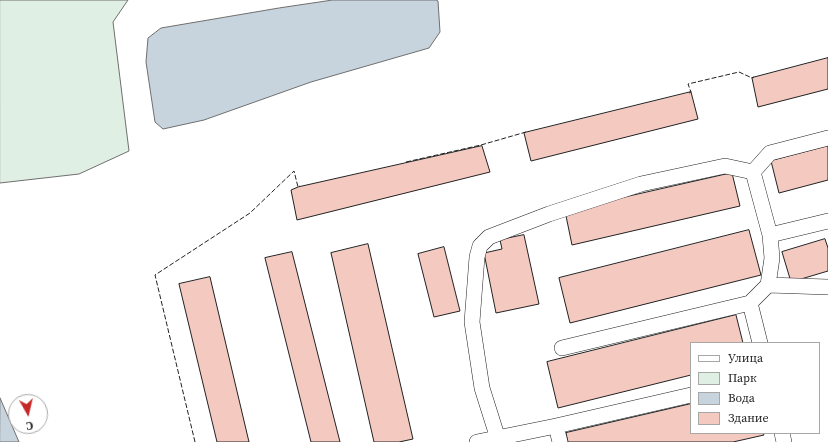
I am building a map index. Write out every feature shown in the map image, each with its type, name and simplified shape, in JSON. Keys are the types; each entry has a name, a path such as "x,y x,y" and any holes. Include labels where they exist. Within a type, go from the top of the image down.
{"lane":[{"path":"753,172 770,153 828,138"},
{"path":"499,440 482,388 472,322 477,257 480,246 489,237 549,214 641,184 724,166 753,172"},
{"path":"562,348 750,303 768,285 772,258 770,235 753,172"},
{"path":"770,235 828,221"},
{"path":"768,285 828,287"},
{"path":"750,303 760,342"},
{"path":"477,442 499,440 690,395"},
{"path":"556,426 560,442"}],"green space":[{"path":"0,0 128,0 113,22 129,151 79,174 0,183"}],"water":[{"path":"333,0 436,0 438,1 440,32 429,48 311,82 204,120 163,129 155,122 146,62 148,38 161,28"},
{"path":"0,398 8,417 8,434 16,434 19,442 0,442"}],"building":[{"path":"828,58 828,89 758,107 752,78"},
{"path":"691,92 698,119 531,161 524,133"},
{"path":"482,146 490,172 297,220 291,190 298,187"},
{"path":"828,146 828,180 779,193 771,161"},
{"path":"732,173 740,206 572,245 565,211"},
{"path":"749,230 761,275 570,323 559,278"},
{"path":"524,235 539,304 496,313 484,253 502,249 500,240"},
{"path":"825,239 828,248 828,271 791,282 782,252"},
{"path":"368,244 413,439 399,442 374,442 331,253"},
{"path":"444,247 460,311 434,317 418,254"},
{"path":"292,252 340,442 311,442 265,258"},
{"path":"210,277 249,442 217,442 179,284"},
{"path":"736,315 743,342 690,342 690,375 558,408 547,362"},
{"path":"690,404 690,434 764,435 733,442 568,442 566,433"}],"fence":[{"path":"689,93 691,92 688,84 739,72 752,78 754,77"},
{"path":"406,162 481,145 526,132"},
{"path":"195,442 155,275 250,213 294,171 298,187 300,186"}]}
